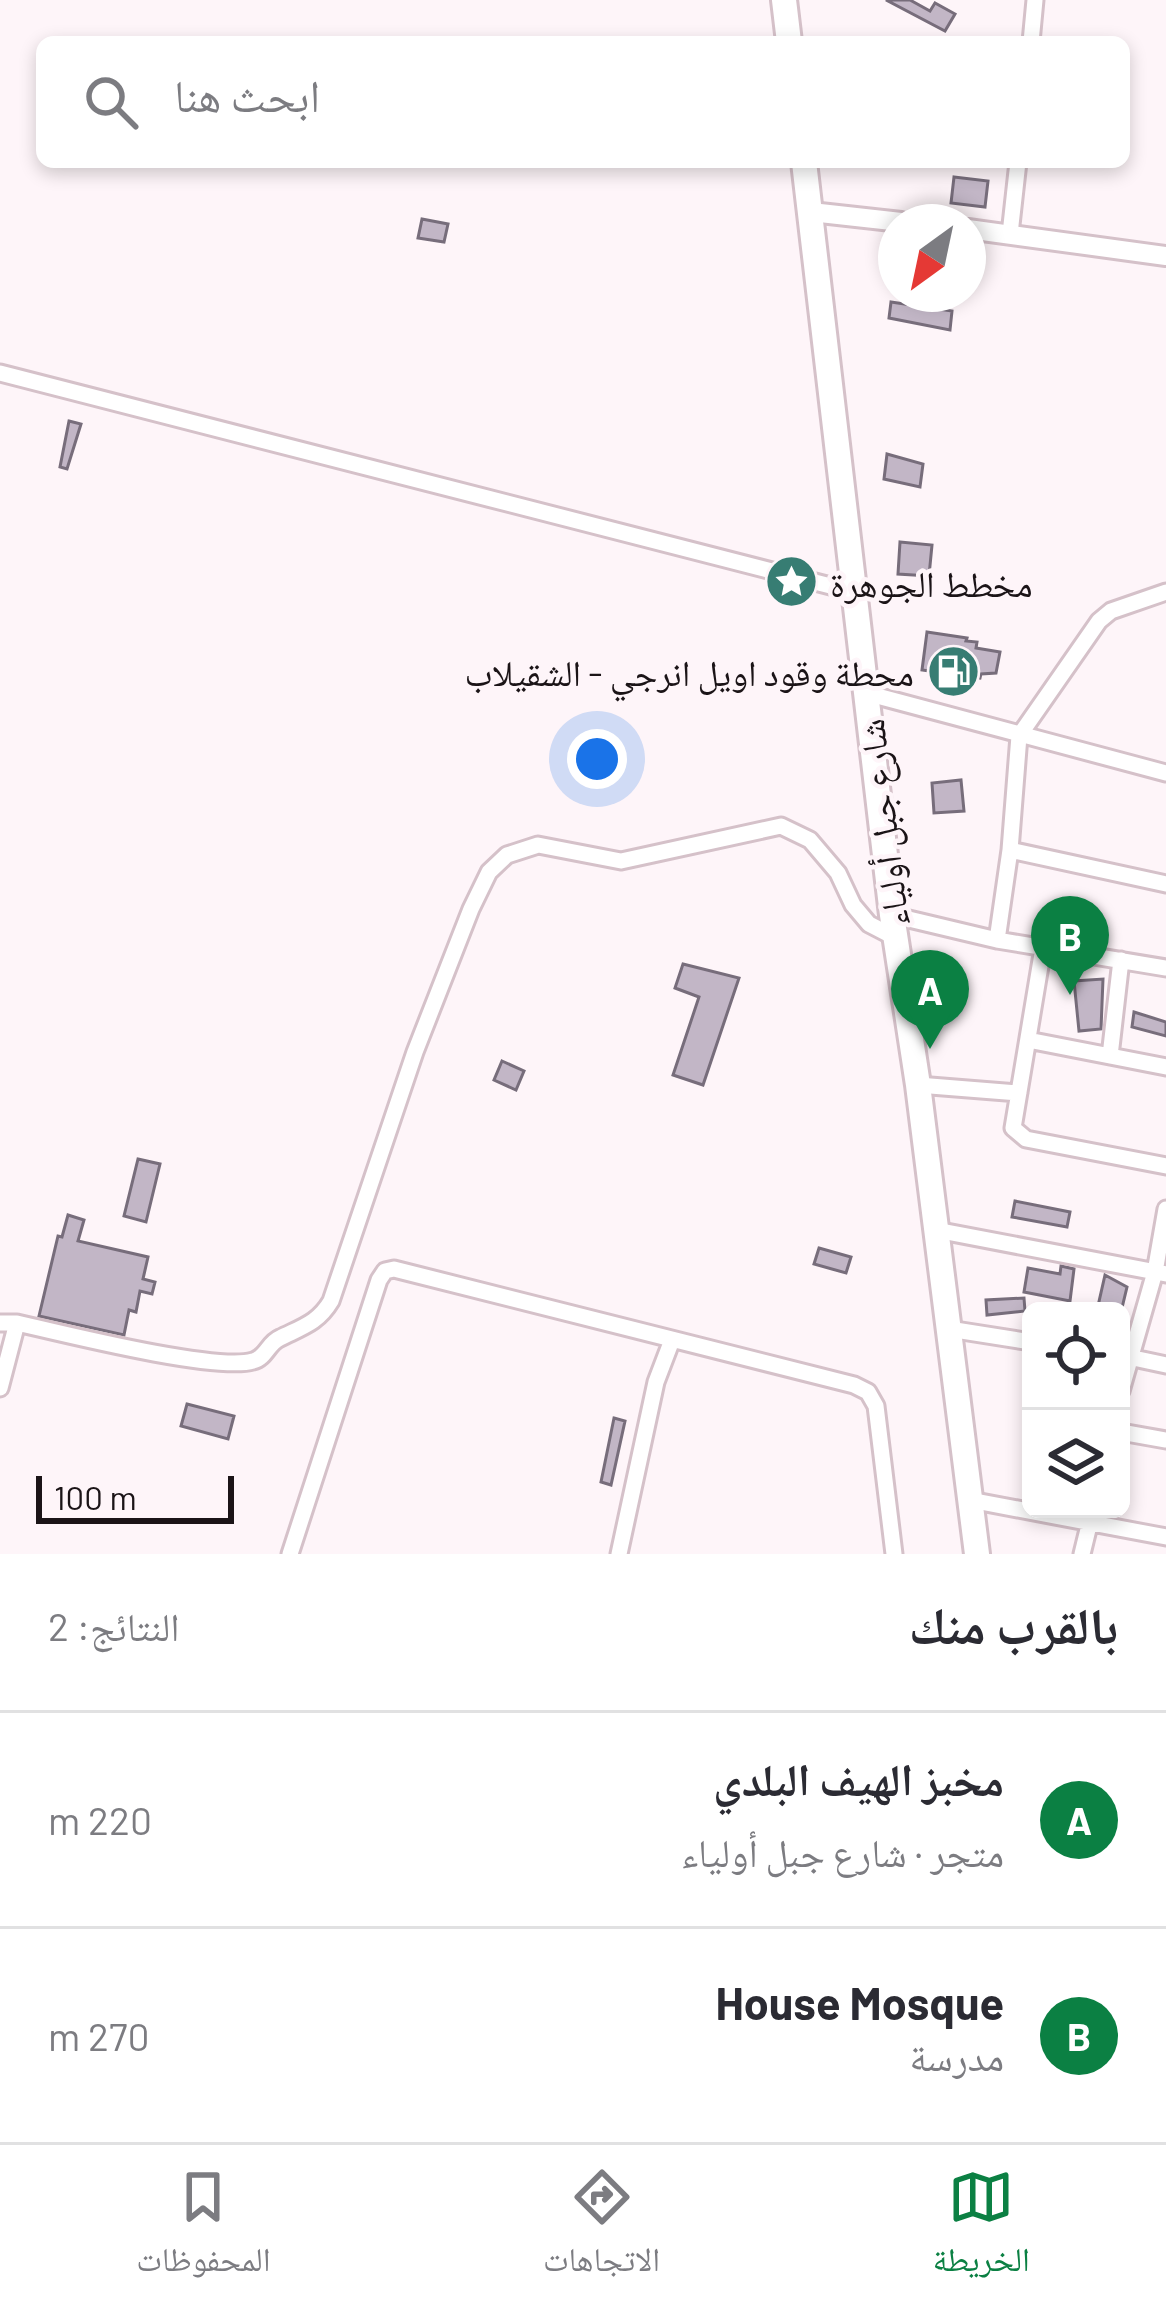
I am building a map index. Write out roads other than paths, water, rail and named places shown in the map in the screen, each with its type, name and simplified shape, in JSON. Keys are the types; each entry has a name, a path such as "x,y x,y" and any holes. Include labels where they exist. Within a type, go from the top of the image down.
{"highway":[{"path":"784,0 788,36"},
{"name":"شارع جبل أولياء","path":"805,168 894,927 977,1554"}],"street":[{"path":"1032,36 1035,0"},
{"path":"1010,234 1017,168"},
{"path":"811,212 878,219"},
{"path":"986,232 1166,256"},
{"path":"0,374 854,592"},
{"path":"997,940 1019,736 1099,621 1111,611 1166,592"},
{"path":"866,693 1166,773"},
{"path":"0,1388 8,1323 166,1354 248,1362 263,1356 273,1341 317,1319 331,1301 416,1052 477,896 489,872 515,850 538,845 621,861 782,826 810,840 838,873 853,905 869,924 1166,968"},
{"path":"1010,850 1166,884"},
{"path":"1043,948 1013,1128 1026,1139 1166,1166"},
{"path":"1110,1056 1121,961"},
{"path":"1028,1040 1166,1067"},
{"path":"918,1084 1019,1093"},
{"path":"1130,1344 1160,1273 1166,1209"},
{"path":"936,1230 1160,1273"},
{"path":"290,1554 385,1271 394,1270 868,1392 876,1406 894,1554"},
{"path":"949,1329 1022,1341"},
{"path":"619,1554 656,1382 672,1340"},
{"path":"1130,1357 1166,1365"},
{"path":"1130,1434 1166,1440"},
{"path":"970,1500 1022,1507"},
{"path":"1082,1554 1091,1518"},
{"path":"1098,1518 1166,1537"}],"place":[{"name":"مخطط الجوهرة","path":"791,582"},
{"name":"محطة وقود اويل انرجي - الشقيلاب","path":"953,671"},
{"name":"House Mosque","path":"1070,995"},
{"name":"مخبز الهيف البلدي","path":"930,1049"}]}
